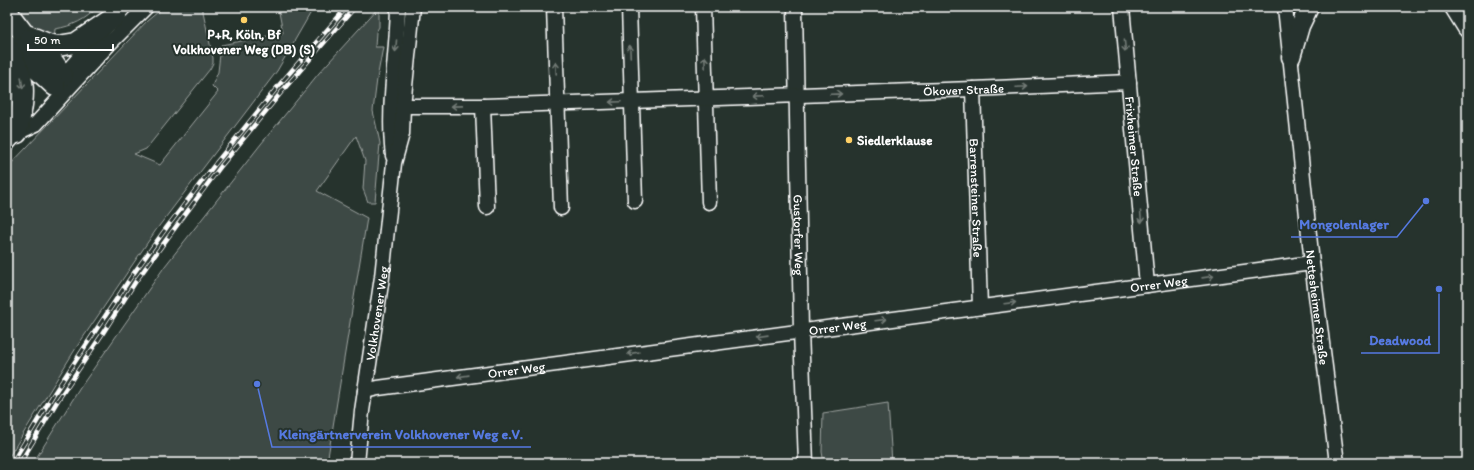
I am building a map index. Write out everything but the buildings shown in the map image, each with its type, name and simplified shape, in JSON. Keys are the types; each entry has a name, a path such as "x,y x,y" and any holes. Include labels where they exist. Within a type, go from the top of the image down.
{"highway":[{"path":"7,10 11,17 15,38 54,63 64,84"},
{"path":"15,38 58,46 76,43 120,12"},
{"path":"7,48 15,60 22,76 24,94 12,139"}],"main road":[{"path":"1291,57 1300,26 1309,7"},
{"path":"1454,7 1467,28"}],"street":[{"path":"12,139 64,84 146,7"},
{"name":"Volkhovener Weg","path":"394,162 390,132 398,7"},
{"name":"Volkhovener Weg","path":"357,463 365,391 382,277 394,162 402,134 403,106 413,7"},
{"path":"554,7 561,208"},
{"path":"628,7 635,202"},
{"path":"703,7 709,202"},
{"name":"Gustorfer Weg","path":"795,7 798,95 801,331 806,463"},
{"name":"Frixheimer Straße","path":"1122,7 1147,285"},
{"name":"Nettesheimer Straße","path":"1286,7 1312,263 1337,463"},
{"path":"64,84 120,12"},
{"name":"Ökover Straße","path":"403,106 483,106 973,89 1129,82"},
{"name":"Barrensteiner Straße","path":"973,89 980,307"},
{"path":"392,115 403,106"},
{"path":"483,106 487,207"},
{"name":"Orrer Weg","path":"365,391 385,387 1312,263"}],"shaded area":[{"path":"10,7 98,7 78,22 55,29 54,39 41,37"},
{"path":"164,7 202,7 213,63 210,69 146,149 134,154 160,165 218,92 212,86 218,72 221,45 283,33 278,7 314,7 277,71 156,230 76,348 7,460 7,168 147,21"},
{"path":"379,7 379,27 376,32 375,47 383,47 373,111 380,143 375,202 368,202 363,189 365,161 356,136 317,191 367,218 327,463 33,463 80,388 165,266 319,73"},
{"path":"888,403 892,463 824,463 822,452 823,413"}],"railway":[{"path":"12,463 53,395 131,277 167,227 216,163 280,84 347,7"},
{"path":"20,463 58,400 136,281 221,166 284,89 355,7"}],"place":[{"name":"P+R, Köln, Bf Volkhovener Weg (DB) (S)","path":"244,20"},
{"name":"Siedlerklause","path":"849,140"},
{"name":"Mongolenlager","path":"1426,201"},
{"name":"Deadwood","path":"1439,289"},
{"name":"Kleingärtnerverein Volkhovener Weg e.V.","path":"257,384"}]}
